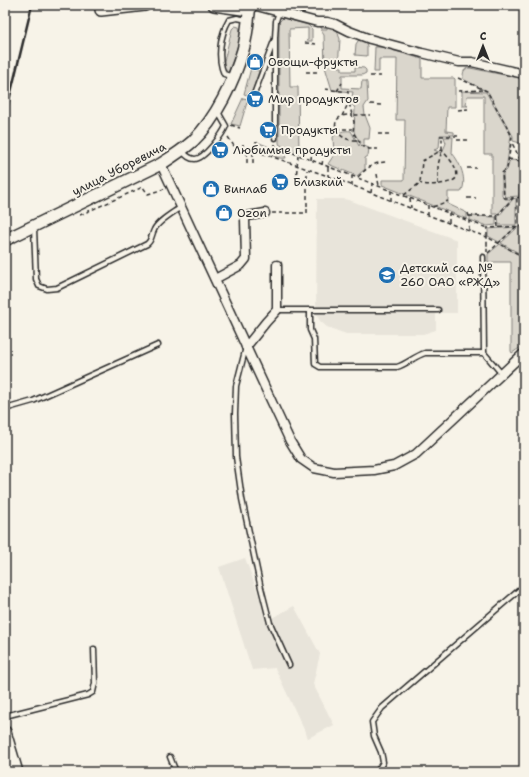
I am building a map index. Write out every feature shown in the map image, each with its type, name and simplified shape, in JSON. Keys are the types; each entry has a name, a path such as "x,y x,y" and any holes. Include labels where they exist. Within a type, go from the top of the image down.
{"main road":[{"path":"101,10 145,5"},
{"path":"214,5 250,10"},
{"name":"улица Уборевича","path":"5,240 161,164 181,151 194,139 217,109 233,78 243,50 250,10"},
{"path":"5,732 17,772"}],"street":[{"path":"250,10 279,12 317,22 327,22 370,39 422,53 459,62 472,62 524,74"},
{"path":"161,164 290,441 301,459 314,468 334,472 374,470 394,466 416,454 524,353"},
{"path":"215,279 241,265 246,259 245,218 248,216 266,213"},
{"path":"246,347 277,310 277,264"}],"lane":[{"path":"233,78 224,74 220,66 219,54 225,26 229,20 236,18 250,10"},
{"path":"275,138 275,38 276,21 279,12"},
{"path":"253,96 275,38"},
{"path":"181,151 190,158 197,159 202,157 223,134 226,126 217,109"},
{"path":"34,227 36,279 40,286 47,289 57,288 147,244 152,240 154,229 167,216 181,207"},
{"path":"484,257 484,354 501,373"},
{"path":"277,310 438,310"},
{"path":"310,310 310,330 314,339 314,360 315,364 320,367 398,367 419,354 425,353 484,354"},
{"path":"5,409 33,401 158,345"},
{"path":"246,347 236,386 236,457 242,499 270,624 289,665"},
{"path":"378,772 382,762 381,752 374,736 372,722 382,708 524,586"},
{"path":"5,716 88,695 93,692 95,683 94,649"},
{"path":"170,757 176,772"},
{"path":"5,768 14,760"}],"path":[{"path":"305,43 318,44"},
{"path":"306,72 318,72"},
{"path":"370,76 381,76"},
{"path":"458,78 486,91 512,136 507,169 502,173 503,194 505,198 524,197"},
{"path":"337,91 342,83"},
{"path":"325,89 348,92 354,122 353,129 357,140 363,147 378,149"},
{"path":"458,91 484,90"},
{"path":"314,102 325,102"},
{"path":"349,102 342,116 335,123 336,129 344,139 357,140"},
{"path":"370,104 381,105"},
{"path":"458,110 468,109"},
{"path":"342,116 370,115"},
{"path":"230,125 240,128"},
{"path":"336,129 353,129"},
{"path":"315,130 326,130"},
{"path":"223,134 228,137 238,152 254,152 328,176 487,237 524,257"},
{"path":"378,134 388,134"},
{"path":"438,184 438,165 442,150 441,136 458,136"},
{"path":"458,140 468,140"},
{"path":"253,164 256,142"},
{"path":"487,228 487,254 517,226 521,160 512,143"},
{"path":"243,144 243,152"},
{"path":"275,146 487,228 524,226"},
{"path":"311,160 312,148"},
{"path":"403,196 420,183 422,161 442,150"},
{"path":"420,183 426,186 448,182 456,178 454,166 442,150"},
{"path":"247,152 247,164"},
{"path":"296,180 298,155"},
{"path":"322,164 323,158"},
{"path":"508,159 524,160"},
{"path":"357,178 365,170 377,162 388,162"},
{"path":"328,167 328,176"},
{"path":"468,168 476,168"},
{"path":"266,213 308,213 308,170"},
{"path":"377,174 379,186"},
{"path":"352,176 352,186"},
{"path":"371,193 372,184"},
{"path":"77,216 143,187 146,194 151,194 171,186"},
{"path":"391,191 391,201"},
{"path":"410,198 410,208"},
{"path":"468,198 476,198"},
{"path":"498,227 498,216 513,198"},
{"path":"433,207 448,201"},
{"path":"428,205 428,215"},
{"path":"449,213 449,223"},
{"path":"470,231 468,213 470,216 498,216"}],"shaded area":[{"path":"283,18 308,25 312,29 312,41 306,41 308,40 308,28 289,29 290,87 298,87 299,153 280,145 279,143 279,22"},
{"path":"235,26 239,27 240,37 228,73 225,72 223,65 232,29"},
{"path":"327,26 336,27 340,39 338,67 342,67 342,71 355,71 355,67 364,68 366,70 366,73 362,75 342,75 342,88 361,89 362,81 366,81 367,83 368,101 364,107 365,115 370,128 369,139 364,139 364,146 369,148 368,156 365,158 365,169 357,176 328,164 334,155 333,137 337,134 344,131 351,131 359,146 361,142 355,135 354,131 355,108 350,102 353,92 332,90 325,67 324,35 321,31 321,27 322,29 327,29"},
{"path":"360,38 365,41 367,46 367,56 355,55 356,44"},
{"path":"375,47 382,47 422,59 422,78 455,79 455,107 447,107 446,131 454,132 454,135 440,135 439,148 434,150 442,153 446,143 444,137 453,137 452,153 460,166 464,183 461,192 448,192 448,204 467,213 467,219 382,185 382,180 404,180 405,120 396,120 397,59 379,59 379,72 374,72"},
{"path":"251,68 259,71 251,96 244,94"},
{"path":"470,68 524,79 524,160 521,160 520,143 513,141 513,136 488,92 463,79 463,73 465,70"},
{"path":"462,91 486,92 511,136 506,169 502,172 502,196 505,199 511,199 498,214 492,214 492,154 484,154 484,96 467,96 466,105 468,106 462,106"},
{"path":"243,98 248,99 240,126 231,124"},
{"path":"257,142 284,153 286,158 278,158 270,154 257,144"},
{"path":"511,160 520,161 519,196 506,197 504,195 503,173 507,170"},
{"path":"516,198 516,225 499,225 498,217 513,199"},
{"name":"Детский сад № 260 ОАО «РЖД»","path":"317,199 349,200 457,240 457,313 436,313 436,330 423,334 346,334 327,327 320,321 316,313"},
{"path":"470,216 496,217 496,225 487,226 470,220"},
{"path":"516,227 499,242 488,236 488,229"},
{"path":"518,227 524,227 524,256 501,243"},
{"path":"500,244 524,258 524,345 512,353 511,262 488,262 488,254"},
{"path":"245,558 268,620 294,606 320,654 313,684 334,725 308,738 275,668 252,670 219,567"}],"railway":[{"path":"5,117 32,5"}],"place":[{"name":"Овощи-фрукты","path":"255,62"},
{"name":"Мир продуктов","path":"255,99"},
{"name":"Продукты","path":"268,130"},
{"name":"Любимые продукты","path":"220,150"},
{"name":"Близкий","path":"280,182"},
{"name":"Винлаб","path":"211,189"},
{"name":"Ozon","path":"224,213"},
{"name":"Детский сад № 260 ОАО «РЖД»","path":"387,275"}]}
